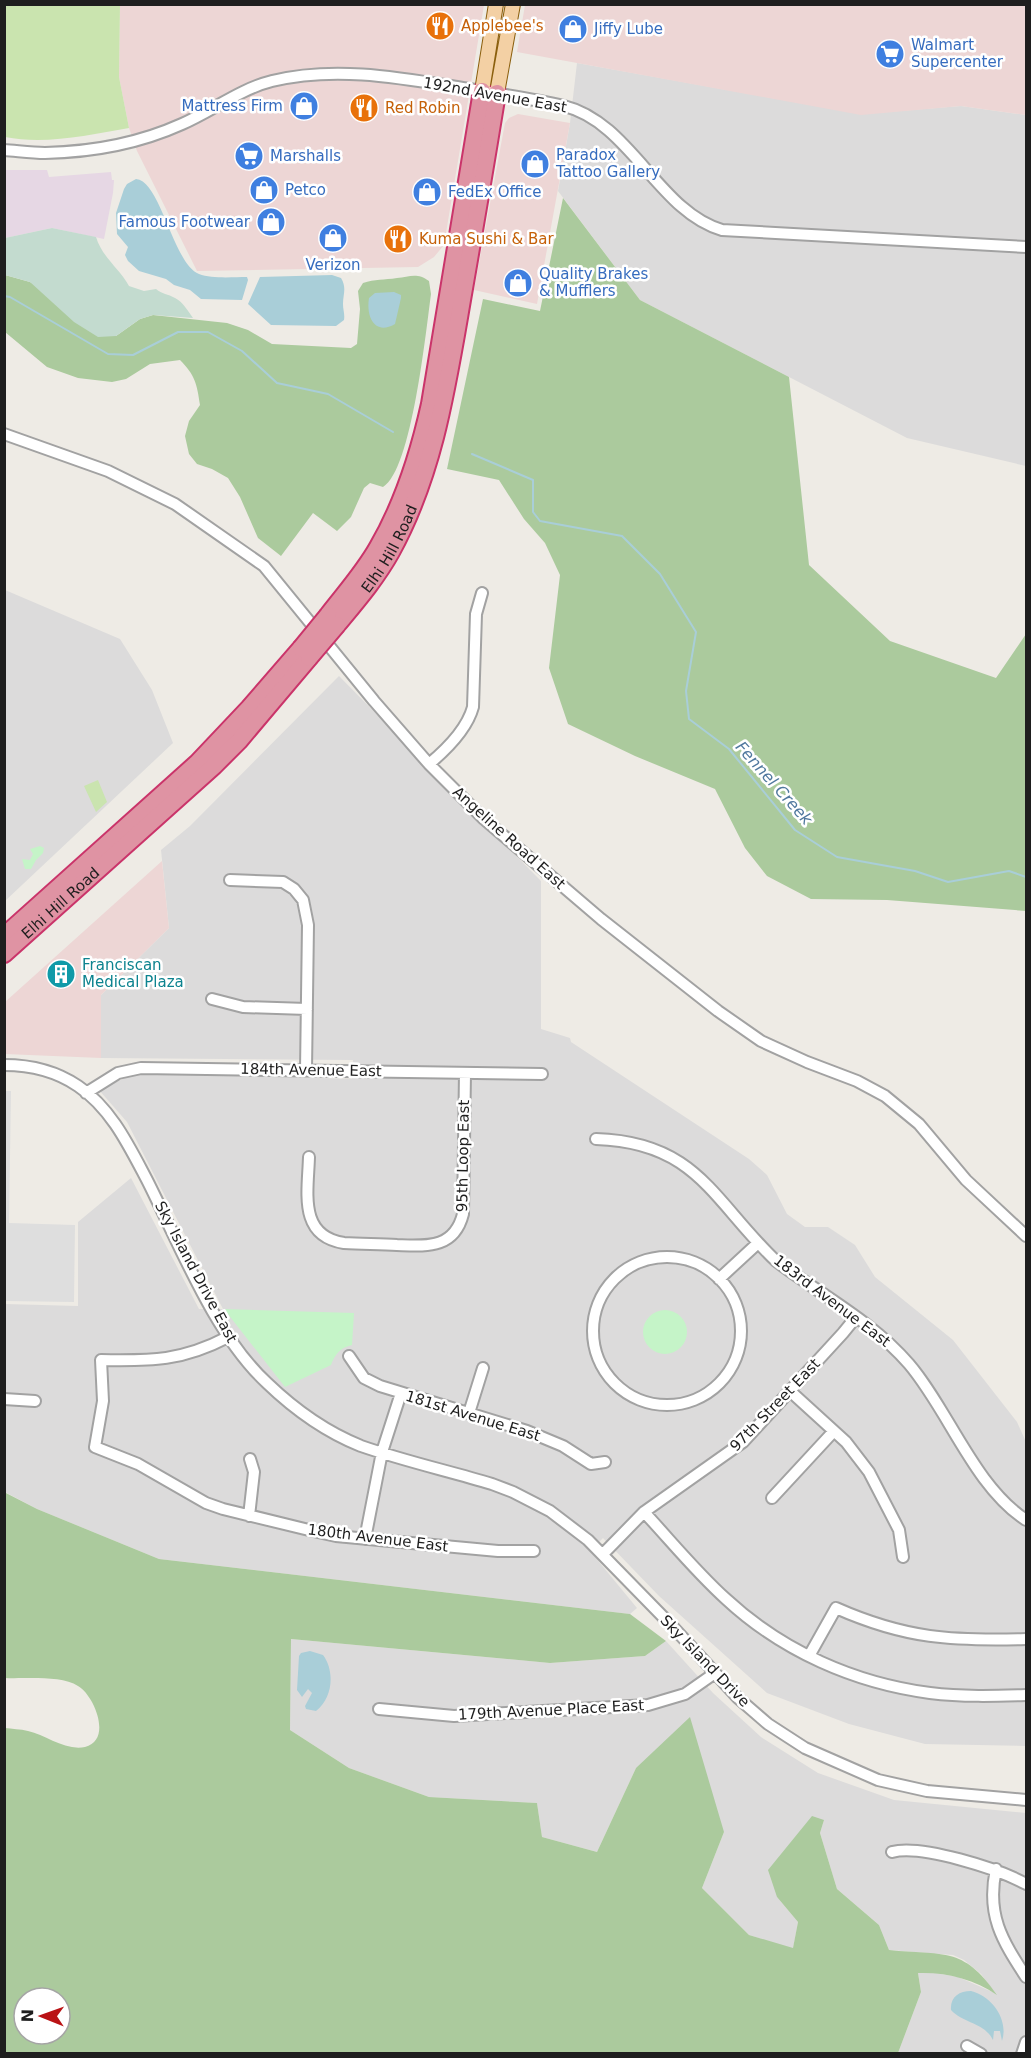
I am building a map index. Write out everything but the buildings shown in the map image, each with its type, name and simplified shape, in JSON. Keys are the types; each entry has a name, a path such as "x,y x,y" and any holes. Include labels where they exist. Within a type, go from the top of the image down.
{"highway":[{"name":"Elhi Hill Road","path":"4,954 239,741 305,653 333,620 366,591 391,553 432,455 455,340 490,92"},
{"name":"Elhi Hill Road","path":"4,936 197,763 305,653"}],"main road":[{"name":"Elhi Hill Road","path":"490,92 496,4"},
{"name":"Elhi Hill Road","path":"490,92 513,4"}],"street":[{"name":"192nd Avenue East","path":"4,150 44,153 89,149 148,137 182,125 243,92 270,82 300,75 336,73 398,78 568,107 589,116 629,151 690,214 707,225 722,230 1026,247"},
{"name":"Angeline Road East","path":"4,434 108,471 175,504 264,566 374,701 429,764 495,828 601,919 718,1011 761,1041 885,1096 919,1124 966,1180 1026,1236"},
{"path":"429,764 452,741 471,714 476,614 482,593"},
{"path":"230,880 283,882 300,895 307,914 308,925 306,1070"},
{"path":"212,999 243,1006 307,1010"},
{"name":"Sky Island Drive East","path":"4,1065 29,1066 52,1073 86,1092 102,1107 131,1149 228,1337 247,1363 288,1402 359,1445 513,1492 542,1506 569,1524 603,1554"},
{"name":"184th Avenue East","path":"86,1092 129,1069 542,1074"},
{"name":"95th Loop East","path":"309,1157 308,1210 313,1226 324,1237 344,1244 429,1246 444,1241 459,1226 463,1214 465,1073"},
{"name":"183rd Avenue East","path":"596,1138 642,1145 677,1160 706,1182 776,1261 882,1337 911,1367 985,1479 1009,1506 1026,1520"},
{"path":"719,1279 758,1243"},
{"path":"668,1257 701,1265 719,1279 733,1297 741,1331 734,1363 716,1387 691,1401 657,1405 637,1399 616,1385 602,1367 593,1340 597,1306 610,1283 638,1263 668,1257"},
{"name":"97th Street East","path":"603,1554 644,1512 743,1442 856,1317"},
{"name":"180th Avenue East","path":"228,1337 201,1350 169,1359 101,1360 103,1401 95,1447 138,1464 206,1503 249,1516 318,1532 364,1539 498,1551 534,1551"},
{"name":"181st Avenue East","path":"349,1356 364,1378 401,1393 545,1438 591,1464 605,1462"},
{"path":"469,1413 483,1368"},
{"path":"790,1391 857,1455 874,1481 899,1530 903,1557"},
{"path":"364,1539 382,1452 401,1393"},
{"path":"4,1399 35,1401"},
{"path":"772,1498 834,1431"},
{"path":"249,1516 254,1472 250,1459"},
{"path":"644,1512 726,1599 770,1634 809,1656 855,1676 904,1689 958,1695 1026,1695"},
{"name":"Sky Island Drive","path":"603,1554 738,1698 768,1724 805,1748 878,1780 927,1791 1026,1800"},
{"path":"809,1656 836,1608 882,1626 934,1637 977,1640 1026,1639"},
{"name":"179th Avenue Place East","path":"379,1709 454,1716 648,1705 685,1694 715,1673"},
{"path":"892,1851 913,1849 996,1869 1026,1884"},
{"path":"996,1869 992,1887 995,1918 1000,1934 1026,1977"},
{"path":"1022,2054 1026,2042"},
{"path":"967,2046 981,2054"}],"shaded area":[{"path":"120,5 484,5 444,245 434,257 418,267 197,271 137,151 129,128 119,77"},
{"path":"525,5 1026,5 1026,115 961,106 861,115 517,52"},
{"path":"577,63 861,114 961,106 1026,115 1026,466 907,438 640,300 558,191 570,123"},
{"path":"518,114 570,123 537,304 474,290 505,123 509,118"},
{"path":"5,170 47,170 49,177 111,172 112,180 114,180 113,193 104,239 52,228 5,238"},
{"path":"5,590 120,639 152,690 173,743 5,901"},
{"path":"339,676 541,881 541,1029 570,1038 571,1042 749,1159 767,1175 787,1214 805,1227 828,1227 855,1245 875,1277 953,1340 1017,1422 1026,1442 1026,1746 925,1744 849,1724 767,1693 659,1596 603,1538 590,1551 637,1608 630,1614 159,1559 37,1509 5,1492 5,1304 78,1306 78,1222 131,1178 199,1309 223,1309 127,1122 99,1090 138,1072 352,1079 353,1060 101,1058 101,995 169,928 161,850 190,826"},
{"path":"162,861 169,928 101,995 101,1058 5,1054 5,1002"},
{"path":"5,1091 11,1091 9,1223 75,1225 74,1302 5,1301"},
{"path":"291,1639 550,1663 645,1656 666,1641 713,1693 761,1737 818,1773 894,1800 1026,1813 1026,2053 898,2053 921,1992 918,1973 958,1977 995,1993 981,1974 964,1960 953,1955 889,1950 879,1925 837,1889 820,1833 824,1820 777,1897 798,1922 793,1949 749,1935 702,1888 724,1832 636,1768 597,1852 542,1837 537,1803 429,1797 349,1768 290,1730"}],"green space":[{"path":"4,5 120,5 119,77 129,128 51,140 5,137"},
{"path":"563,198 640,300 789,377 809,565 890,641 996,678 1026,634 1026,911 887,900 811,899 767,876 745,848 715,789 635,756 568,724 549,668 560,575 545,543 524,519 499,480 447,469 483,299 540,311"},
{"path":"52,228 96,237 102,251 129,286 144,291 156,289 178,300 193,318 153,315 140,319 116,336 98,337 74,322 30,282 5,275 5,238"},
{"path":"5,275 30,282 116,336 140,319 153,315 227,323 248,330 272,344 351,348 357,344 360,309 358,291 363,283 413,276 425,278 429,281 431,294 416,398 402,455 393,475 383,487 370,483 364,488 351,517 337,531 313,513 281,556 258,538 240,497 228,478 197,464 189,454 185,436 189,421 200,405 195,380 180,360 150,364 126,379 112,382 78,378 47,367 5,332"},
{"path":"98,780 107,802 96,812 84,786"},
{"path":"40,846 44,848 43,853 31,869 25,869 22,859 30,860 33,854 30,849"},
{"path":"224,1309 354,1313 352,1345 338,1352 331,1365 285,1387"},
{"path":"665,1310 681,1316 687,1332 681,1348 665,1354 649,1348 643,1332 649,1316"},
{"path":"4,1492 37,1509 159,1559 630,1614 666,1641 645,1656 550,1663 291,1639 290,1730 349,1768 429,1797 537,1803 542,1837 597,1852 636,1768 690,1717 724,1832 702,1888 749,1935 793,1948 798,1922 777,1897 768,1870 812,1816 824,1820 820,1833 837,1889 879,1925 889,1950 937,1954 962,1960 985,1979 997,1995 988,1989 959,1978 918,1973 921,1992 898,2053 5,2053 5,1728 28,1731 63,1745 78,1748 93,1743 98,1736 99,1727 95,1707 84,1691 62,1680 5,1678"}],"water":[{"path":"136,179 145,183 153,193 174,240 190,267 199,274 210,277 247,277 242,300 201,299 190,290 174,285 166,279 139,271 128,261 125,255 128,247 117,234 116,213 124,189 127,184"},
{"path":"332,275 341,278 344,288 344,320 336,326 271,325 248,304 260,277"},
{"path":"394,292 401,295 395,324 382,328 377,326 370,317 369,298 375,293"},
{"path":"310,1651 323,1655 331,1676 326,1699 316,1711 306,1709 305,1706 312,1693 308,1689 302,1697 297,1690 299,1656 301,1653"},
{"path":"971,1991 986,1998 997,2010 1003,2025 1002,2041 1000,2031 994,2031 993,2040 979,2026 956,2015 951,2010 956,1996"}],"waterway":[{"name":"Fennel Creek","path":"4,296 10,297 108,354 133,355 178,332 208,332 242,351 277,383 328,394 393,432"},
{"name":"Fennel Creek","path":"472,454 533,480 533,512 540,521 622,536 660,574 696,632 686,691 689,719 729,749 795,830 837,857 915,871 948,882 1009,871 1026,877"}],"place":[{"name":"Applebee's","path":"440,26"},
{"name":"Jiffy Lube","path":"573,29"},
{"name":"Walmart Supercenter","path":"890,54"},
{"name":"Mattress Firm","path":"304,106"},
{"name":"Red Robin","path":"364,108"},
{"name":"Marshalls","path":"249,156"},
{"name":"Paradox Tattoo Gallery","path":"535,164"},
{"name":"Petco","path":"264,190"},
{"name":"FedEx Office","path":"427,192"},
{"name":"Famous Footwear","path":"271,222"},
{"name":"Verizon","path":"333,238"},
{"name":"Kuma Sushi & Bar","path":"398,239"},
{"name":"Quality Brakes & Mufflers","path":"518,283"},
{"name":"Franciscan Medical Plaza","path":"61,974"}]}
